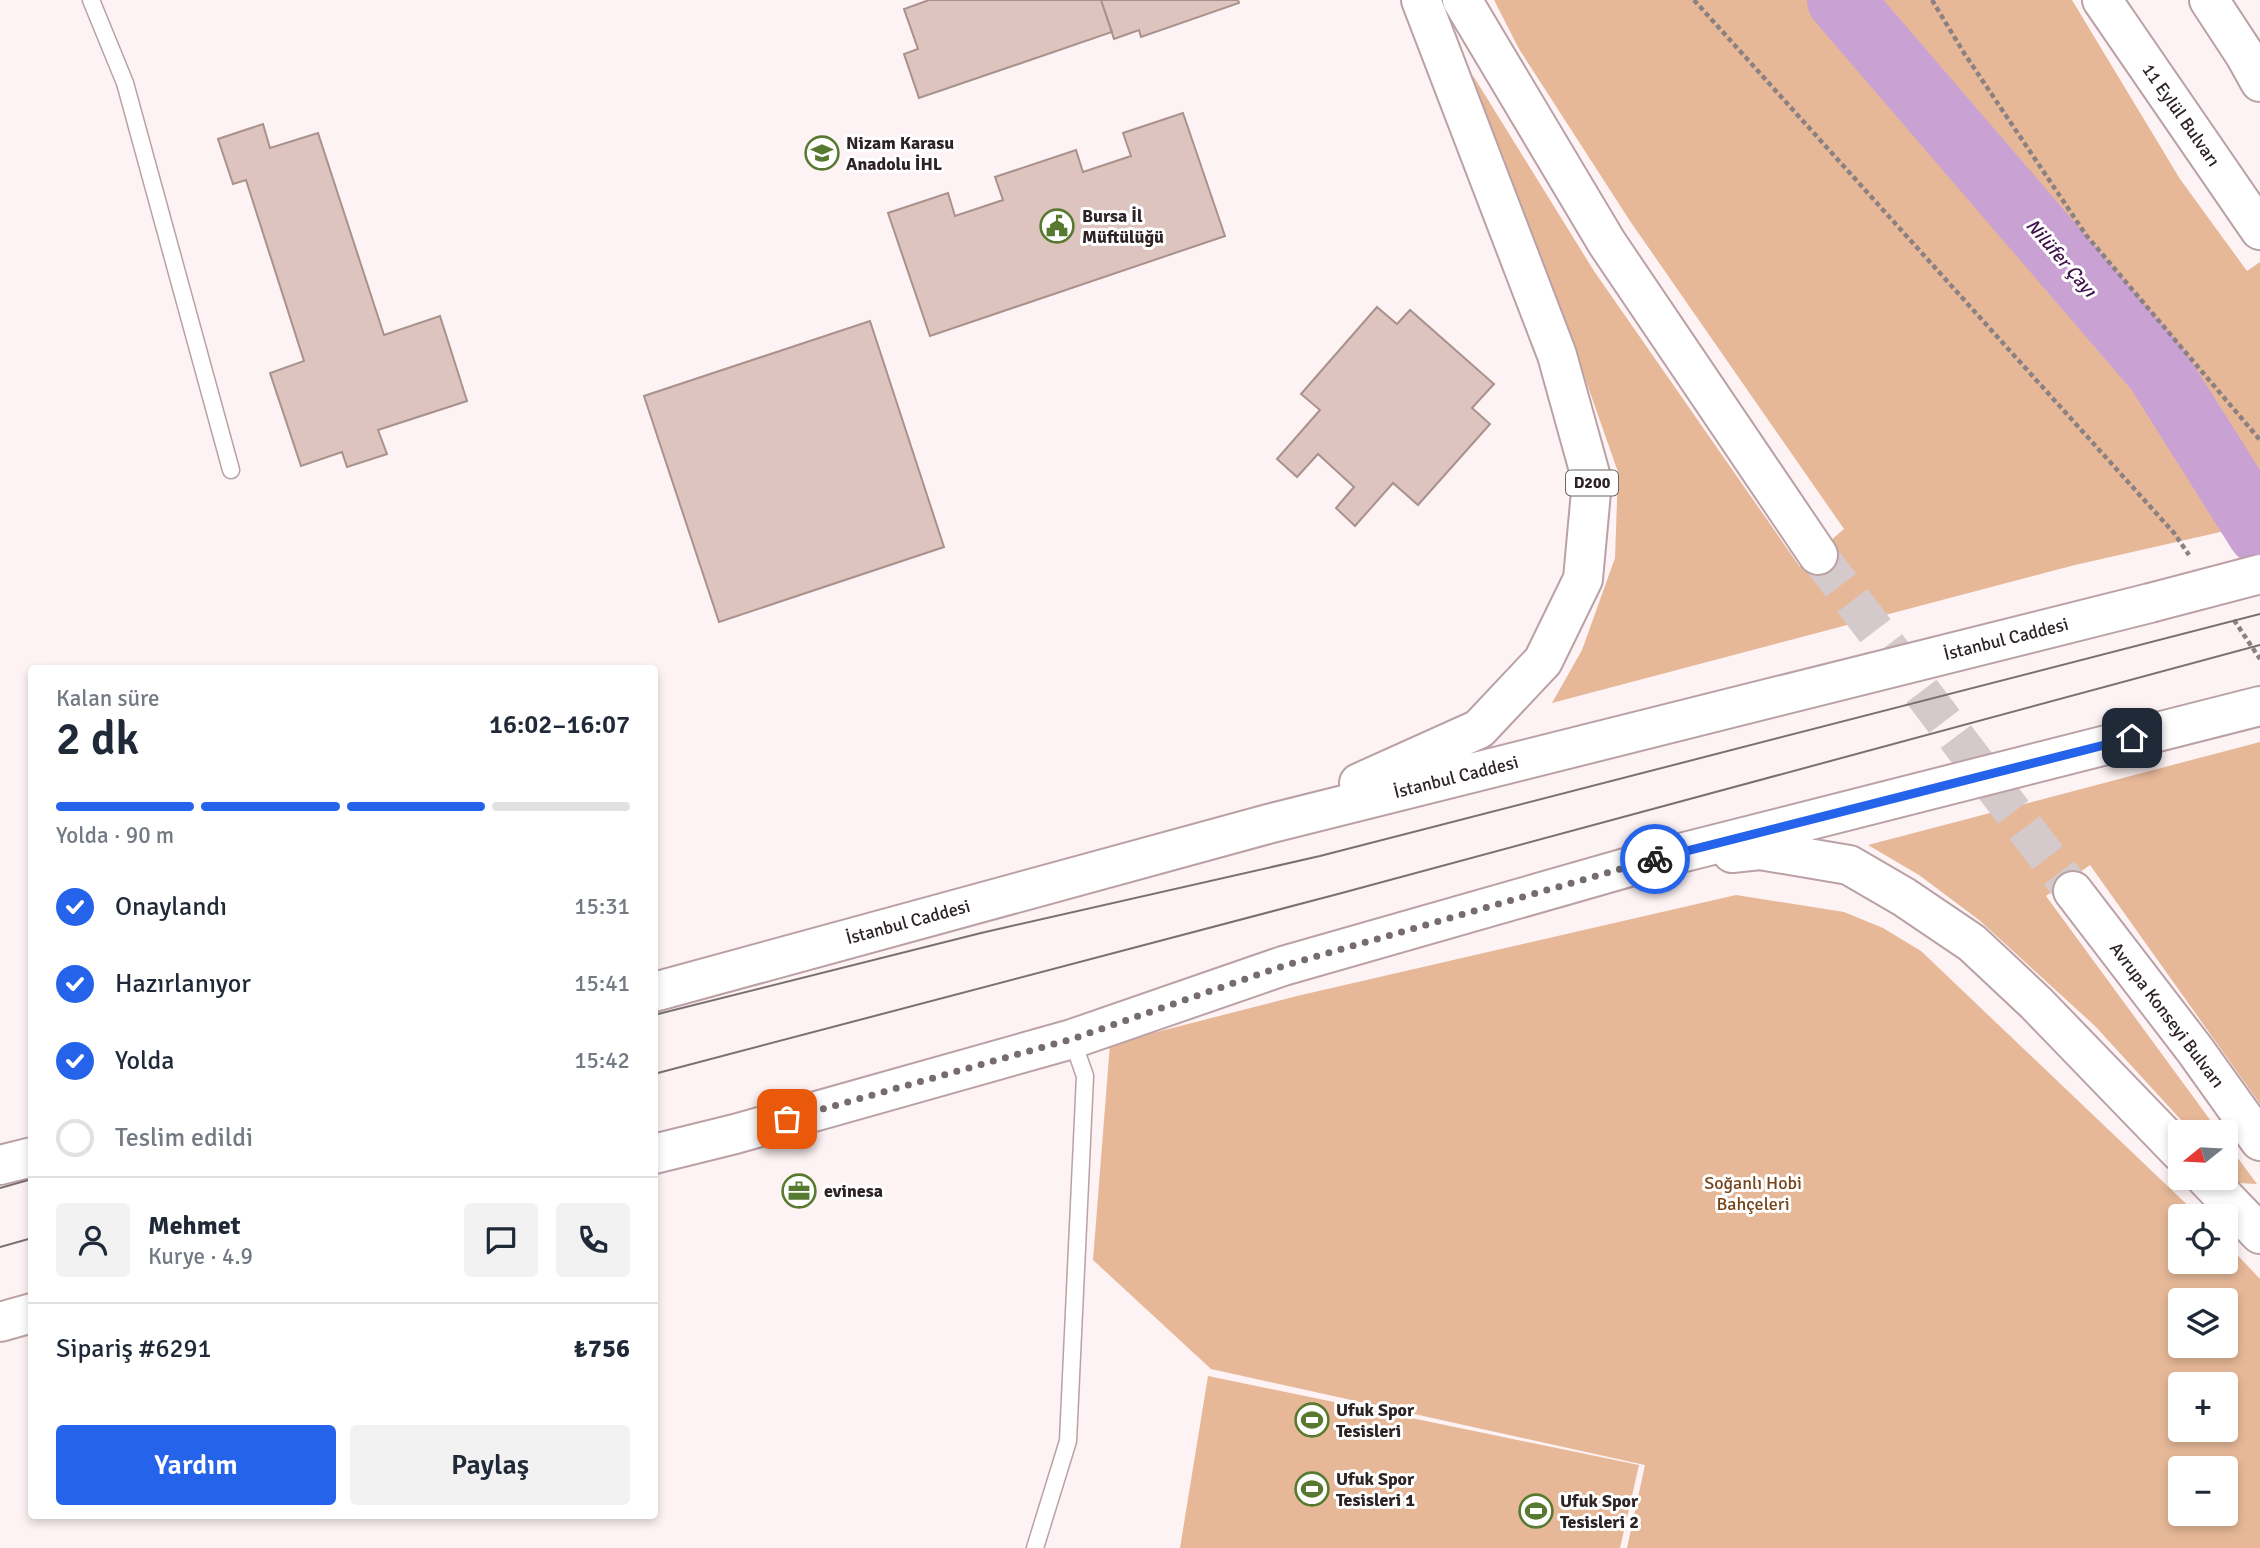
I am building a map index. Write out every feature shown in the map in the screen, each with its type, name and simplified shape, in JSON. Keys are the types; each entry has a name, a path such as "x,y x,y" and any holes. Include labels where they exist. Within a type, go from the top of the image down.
{"main road":[{"name":"D200","path":"1268,824 1479,729 1543,661 1583,579 1592,481 1557,355 1421,0"},
{"path":"1462,0 1607,243 1818,555"},
{"name":"11 Eylül Bulvarı","path":"2102,0 2260,230"},
{"path":"2209,0 2260,82"},
{"name":"İstanbul Caddesi","path":"658,991 1268,824 2260,574"},
{"path":"658,1153 735,1134 1072,1039 1283,966 1657,859 2260,706"},
{"path":"1657,859 1760,850 1849,865 1904,897 1972,943 2036,1003 2168,1140"},
{"name":"Avrupa Konseyi Bulvarı","path":"2073,891 2195,1050 2260,1141"},
{"path":"0,1165 28,1158"},
{"path":"2218,1190 2260,1234"},
{"path":"0,1322 28,1314"}],"lane":[{"path":"91,0 125,83 231,470"},
{"path":"1035,1548 1068,1441 1085,1076 1072,1039"}],"path":[{"path":"1694,0 2174,533 2190,556"},
{"path":"1932,0 1964,53 2086,235 2260,440"},
{"path":"2229,612 2260,659"}],"green space":[{"path":"1494,0 2072,0 2180,179 2247,271 2260,262 2260,523 2075,565 1552,703 1582,650 1615,558 1618,472 1472,74 1594,271 1800,567 1844,529 1630,221 1519,49"},
{"path":"2260,742 2260,1104 2090,865 2046,896 2210,1120 2181,1120 2095,1026 1979,920 1919,875 1868,845"},
{"name":"Soğanlı Hobi Bahçeleri","path":"1736,895 1844,912 1883,928 1921,951 2168,1186 2168,1190 2172,1190 2186,1204 2168,1204 2168,1274 2238,1274 2238,1256 2260,1279 2260,1548 1627,1548 1645,1465 1211,1369 1093,1260 1110,1044 1297,996"},
{"path":"2238,1158 2257,1184 2238,1182"},
{"name":"Ufuk Spor Tesisleri","path":"1208,1376 1639,1465 1620,1548 1180,1548"}],"building":[{"path":"929,0 1101,0 1112,32 919,98 904,54 918,49 904,9"},
{"path":"1101,0 1238,0 1239,3 1141,37 1139,30 1114,39"},
{"name":"Bursa İl Müftülüğü","path":"1183,113 1225,236 930,336 888,213 948,193 955,216 1003,200 995,177 1076,150 1083,172 1131,156 1123,133"},
{"path":"263,124 270,148 318,133 384,335 440,316 467,401 378,430 387,454 347,467 342,452 301,466 270,373 304,361 246,180 233,184 218,139"},
{"path":"1377,307 1397,324 1410,310 1494,384 1472,408 1490,424 1418,505 1393,483 1355,526 1336,508 1354,487 1318,454 1297,477 1277,459 1320,410 1301,394"},
{"path":"870,321 944,547 719,622 644,396"}],"waterway":[{"name":"Nilüfer Çayı","path":"1840,0 2158,370 2260,532"}],"tunnel":[{"path":"1818,555 2073,891"}],"tram line":[{"path":"658,1014 981,933 1320,856 2260,614"},
{"path":"658,1073 1338,894 2260,645"},
{"path":"0,1188 28,1180"},
{"path":"0,1247 28,1239"}],"way so far":[{"path":"787,1119 1072,1039 1283,966 1655,859"}],"place":[{"name":"Nizam Karasu Anadolu İHL","path":"822,153"},
{"name":"Bursa İl Müftülüğü","path":"1057,226"},
{"name":"evinesa","path":"799,1191"},
{"name":"Ufuk Spor Tesisleri","path":"1312,1420"},
{"name":"Ufuk Spor Tesisleri 1","path":"1312,1489"},
{"name":"Ufuk Spor Tesisleri 2","path":"1536,1511"}],"route":[{"path":"1655,859 2132,738"}]}
